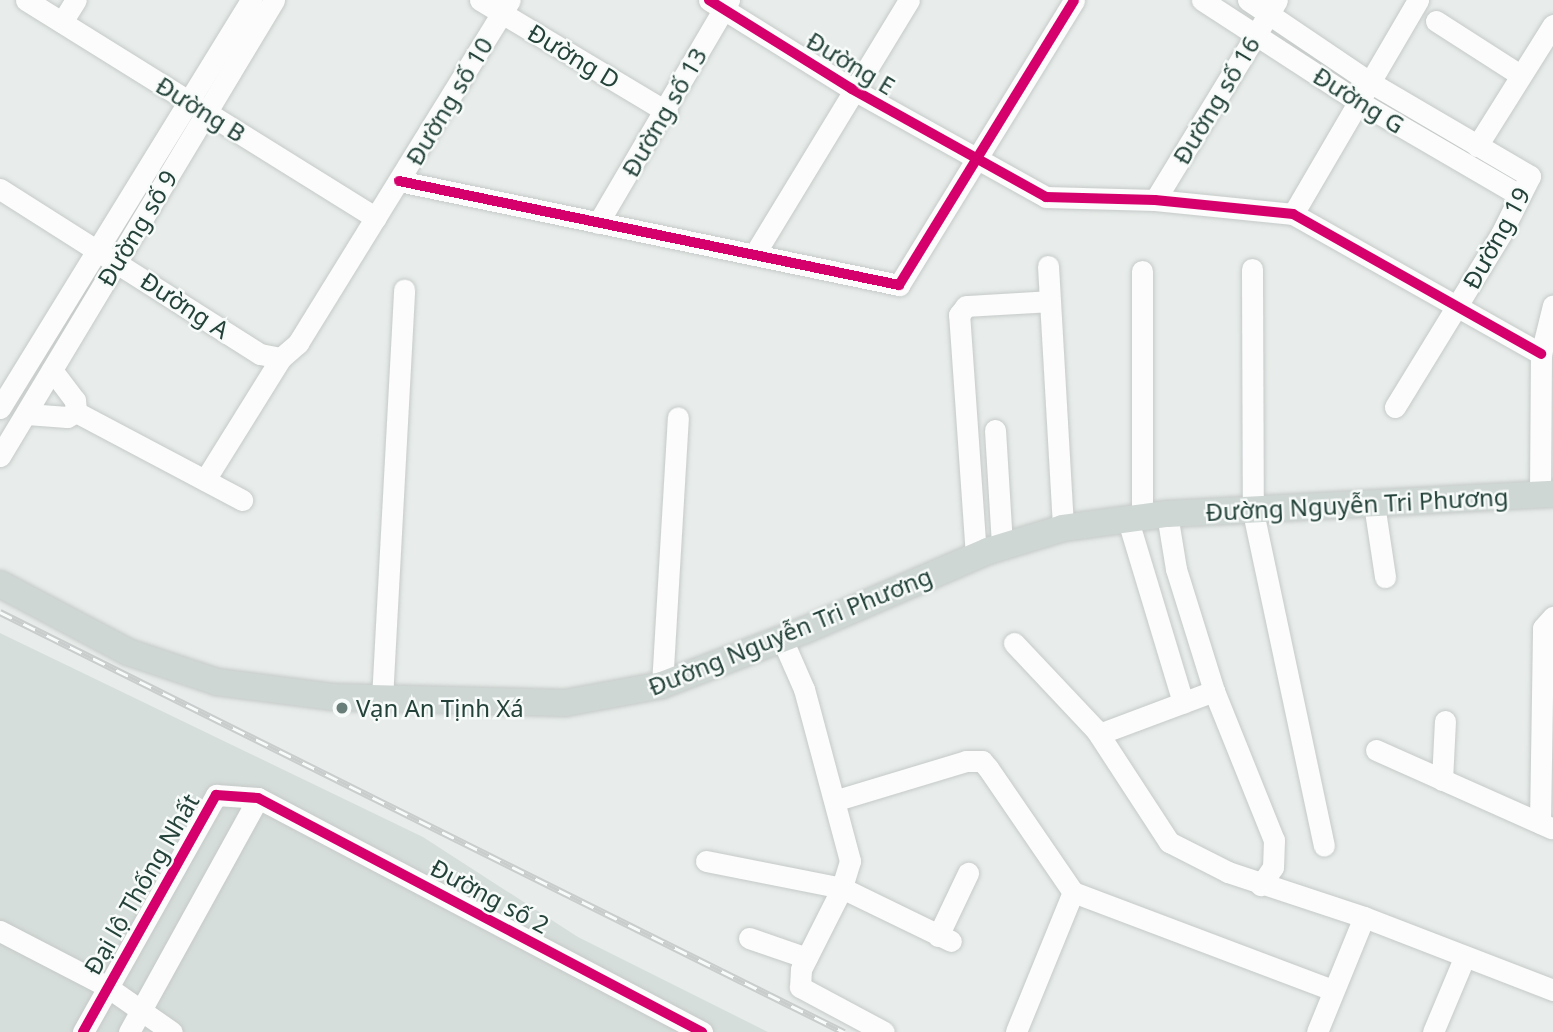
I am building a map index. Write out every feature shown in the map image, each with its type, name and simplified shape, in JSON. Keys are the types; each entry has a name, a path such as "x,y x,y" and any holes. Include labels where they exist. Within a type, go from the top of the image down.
{"main road":[{"name":"Đường Nguyễn Tri Phương","path":"0,584 128,652 194,677 279,693 382,699 565,703 662,685 782,639 976,556 1063,528 1145,516 1547,494"}],"street":[{"name":"Đường B","path":"26,0 376,218"},
{"path":"62,22 76,0"},
{"name":"Đường số 9","path":"198,108 251,0"},
{"name":"Đường số 9","path":"0,408 109,255 198,108 274,0"},
{"name":"Đường D","path":"480,0 506,7 667,111"},
{"path":"754,255 908,0"},
{"path":"400,181 899,285 974,158 1074,0"},
{"name":"Đường G","path":"1202,0 1356,100 1525,186"},
{"name":"Đường G","path":"1248,0 1273,7 1368,81 1478,146 1525,186"},
{"path":"1418,0 1356,100 1293,214 1541,354"},
{"name":"Đường E","path":"720,3 852,89 1046,197 1155,200 1293,214"},
{"name":"Đường số 13","path":"598,223 667,111 720,3"},
{"name":"Đường số 10","path":"281,358 298,343 506,7"},
{"name":"Đường số 16","path":"1155,200 1273,7"},
{"path":"1436,21 1520,75"},
{"path":"1478,146 1553,25"},
{"name":"Đường 19","path":"1395,407 1501,234 1525,186"},
{"name":"Đường A","path":"0,189 109,255 260,354 281,358"},
{"name":"Đường số 9","path":"0,456 52,370 109,255"},
{"path":"1048,266 1063,528"},
{"path":"1252,269 1253,512 1324,846"},
{"path":"1143,271 1145,516 1183,703"},
{"path":"382,699 404,290"},
{"path":"976,556 959,315 966,306 1049,302"},
{"path":"1547,494 1541,354 1553,305"},
{"path":"205,481 281,358"},
{"path":"52,370 75,400 76,412"},
{"path":"76,412 242,500"},
{"path":"27,414 67,417 76,412"},
{"path":"662,685 678,417"},
{"path":"995,430 1002,546"},
{"path":"1374,505 1385,577"},
{"path":"1145,516 1176,569 1214,691 1274,840 1273,867 1261,885"},
{"path":"1376,750 1546,826 1543,628 1553,617"},
{"path":"782,639 804,689 849,850 842,888 807,958 800,987 884,1032"},
{"path":"1014,643 1099,734 1169,842 1185,853 1261,885 1364,917 1553,990"},
{"path":"1099,734 1214,691"},
{"path":"1442,779 1445,721"},
{"path":"837,800 966,761 982,761 1073,892 1333,990"},
{"name":"Đại lộ Thống Nhất","path":"83,1032 106,986 216,795 258,798"},
{"path":"129,1032 258,798"},
{"name":"Đường số 2","path":"258,798 702,1032"},
{"path":"706,861 842,888 944,939 968,873"},
{"path":"1016,1032 1073,892"},
{"path":"154,904 189,920"},
{"path":"1317,1032 1364,917"},
{"path":"0,931 106,986 172,1032"},
{"path":"749,938 807,958"},
{"path":"1433,1032 1465,956"}],"shaded area":[{"path":"0,633 423,837 578,937 768,1032 0,1032"}],"railway":[{"path":"0,612 844,1032"}],"cycle path":[{"path":"709,0 852,89 1046,197 1155,200 1293,214 1541,354"},
{"path":"399,181 899,285 1074,0"},
{"path":"83,1032 216,795 258,798 702,1032"}],"place":[{"name":"Vạn An Tịnh Xá","path":"342,708"}]}
